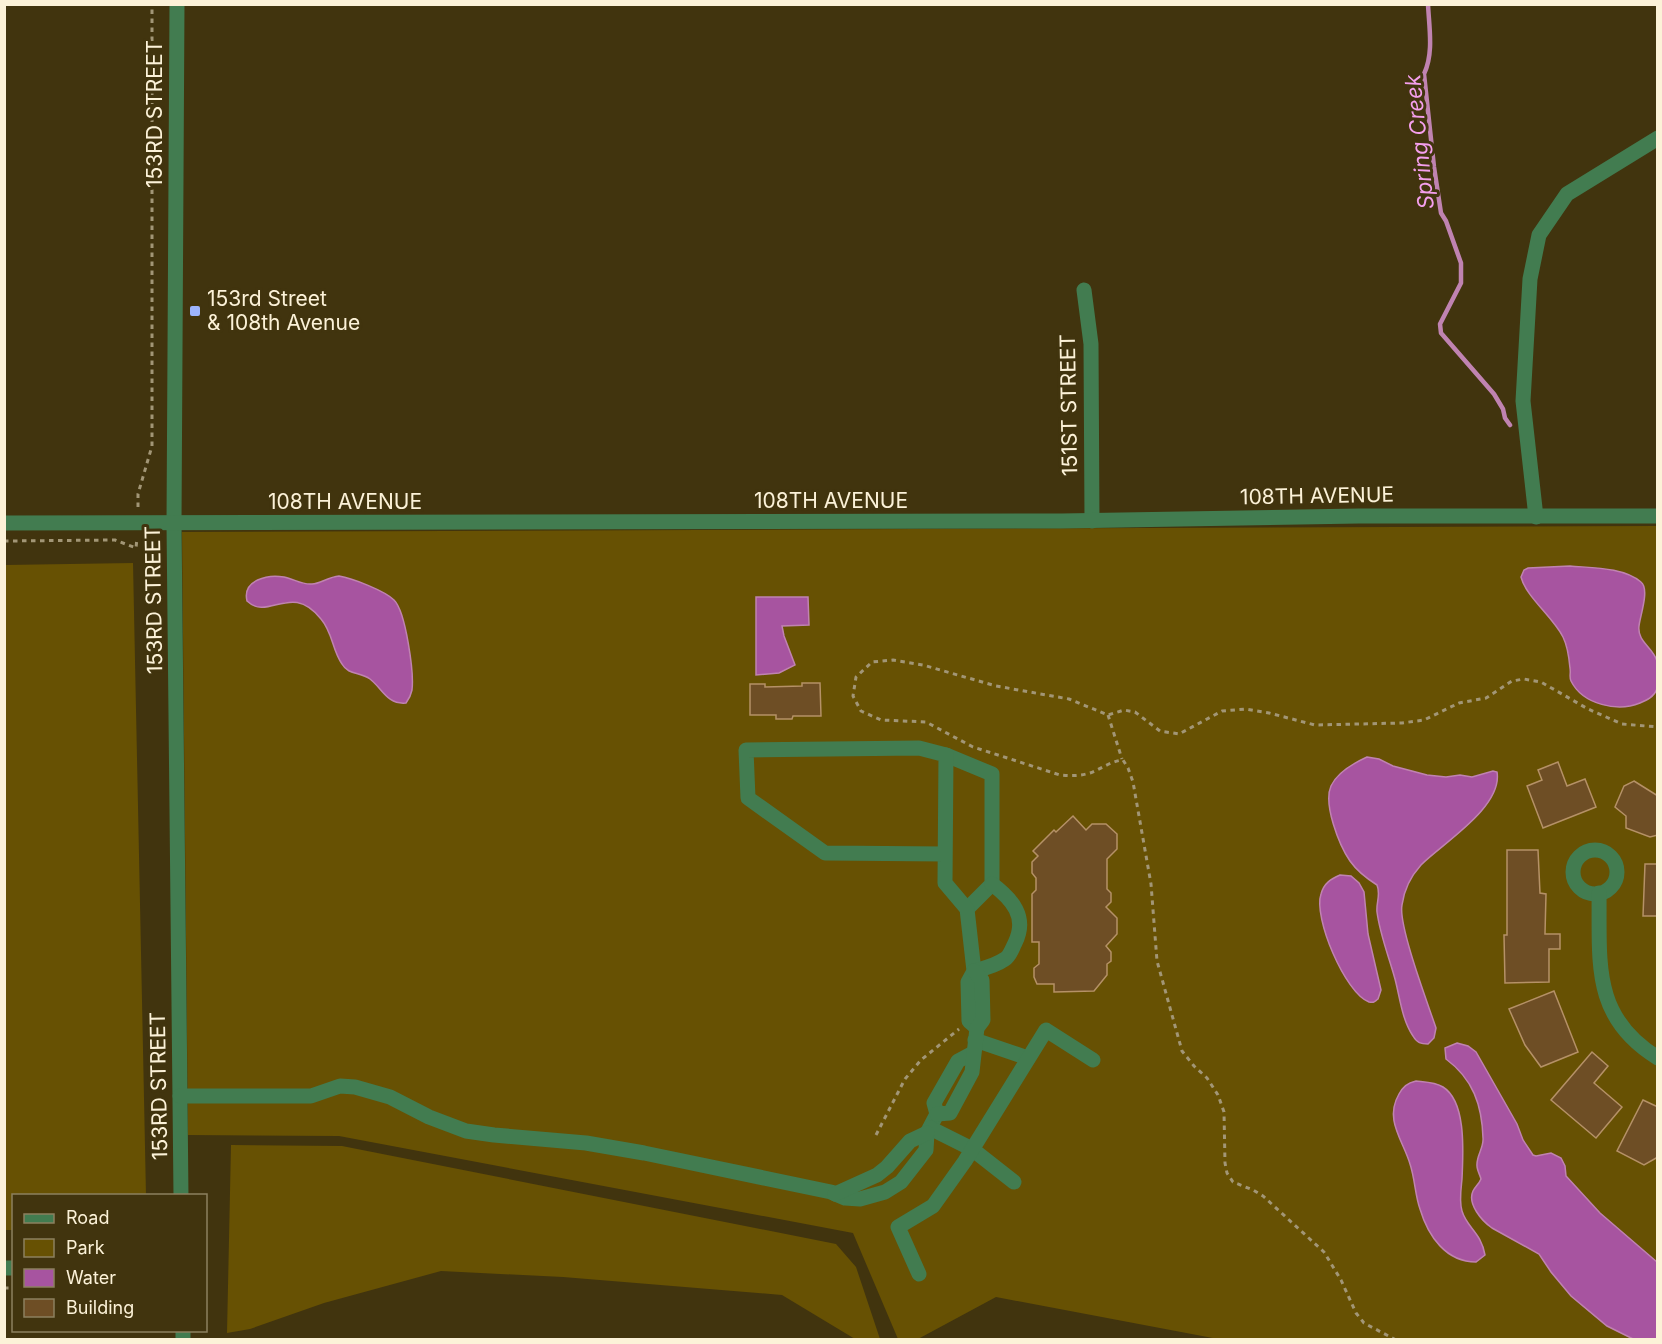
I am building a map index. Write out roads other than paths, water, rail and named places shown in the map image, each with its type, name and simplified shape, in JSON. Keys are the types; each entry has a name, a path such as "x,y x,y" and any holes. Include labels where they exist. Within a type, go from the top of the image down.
{"street":[{"name":"153RD STREET","path":"177,4 174,523 182,1194"},
{"path":"1536,517 1523,401 1530,279 1539,235 1567,194 1658,138"},
{"name":"151ST STREET","path":"1084,290 1091,344 1092,521"},
{"name":"108TH AVENUE","path":"4,523 1092,521 1359,516 1658,516"},
{"path":"945,854 825,853 748,798 746,750 918,748 946,755 992,774 992,884 967,909"},
{"path":"180,1096 311,1096 340,1086 355,1087 390,1097 429,1117 466,1131 494,1136 586,1143 644,1153 835,1194 877,1175 910,1141 931,1125 934,1103 974,1035 968,982 974,971 967,909 945,884 946,755"},
{"path":"974,971 993,966 1007,957 1017,940 1020,924 1017,910 1008,896 992,884"},
{"path":"1599,893 1601,978 1610,1008 1623,1031 1658,1058"},
{"path":"919,1274 898,1227 933,1206 972,1149 1046,1030 1093,1060"},
{"path":"974,1035 1028,1058"},
{"path":"931,1125 972,1149 1014,1182"}],"water":[{"path":"1570,566 1625,573 1644,585 1645,596 1639,632 1655,656 1658,670 1657,689 1648,699 1622,707 1602,704 1584,696 1571,681 1568,652 1563,637 1528,592 1521,577 1524,570 1528,568"},
{"path":"278,576 312,584 339,576 360,582 383,593 394,600 398,607 405,629 412,670 412,690 406,703 389,699 370,679 345,668 325,624 310,608 300,603 290,602 264,607 255,606 247,601 248,588 252,583 264,578"},
{"path":"756,597 808,597 809,625 782,626 795,665 779,673 756,675"},
{"path":"1367,757 1427,775 1472,777 1497,772 1496,785 1491,798 1470,823 1421,865 1409,883 1403,899 1404,929 1436,1028 1434,1038 1428,1044 1416,1040 1404,1016 1378,921 1379,892 1377,885 1350,861 1337,835 1331,813 1329,794 1334,781 1346,769"},
{"path":"1340,875 1351,876 1364,892 1368,934 1381,990 1378,999 1373,1002 1360,996 1350,985 1326,936 1320,905 1321,894 1328,882"},
{"path":"1457,1043 1468,1046 1476,1052 1533,1155 1551,1153 1561,1158 1566,1176 1600,1213 1657,1262 1657,1339 1633,1339 1607,1326 1571,1296 1539,1254 1492,1228 1476,1212 1472,1196 1481,1179 1477,1162 1483,1142 1481,1115 1469,1084 1446,1059 1445,1048"},
{"path":"1416,1081 1443,1087 1451,1094 1460,1116 1463,1143 1461,1207 1485,1255 1476,1262 1456,1258 1447,1252 1433,1238 1423,1219 1412,1170 1396,1130 1393,1113 1402,1089"}],"waterway":[{"name":"Spring Creek","path":"1428,4 1430,49 1424,74 1434,167 1441,213 1461,263 1461,283 1440,324 1441,333 1494,394 1510,425"}],"place":[{"name":"153rd Street & 108th Avenue","path":"195,311"}]}
